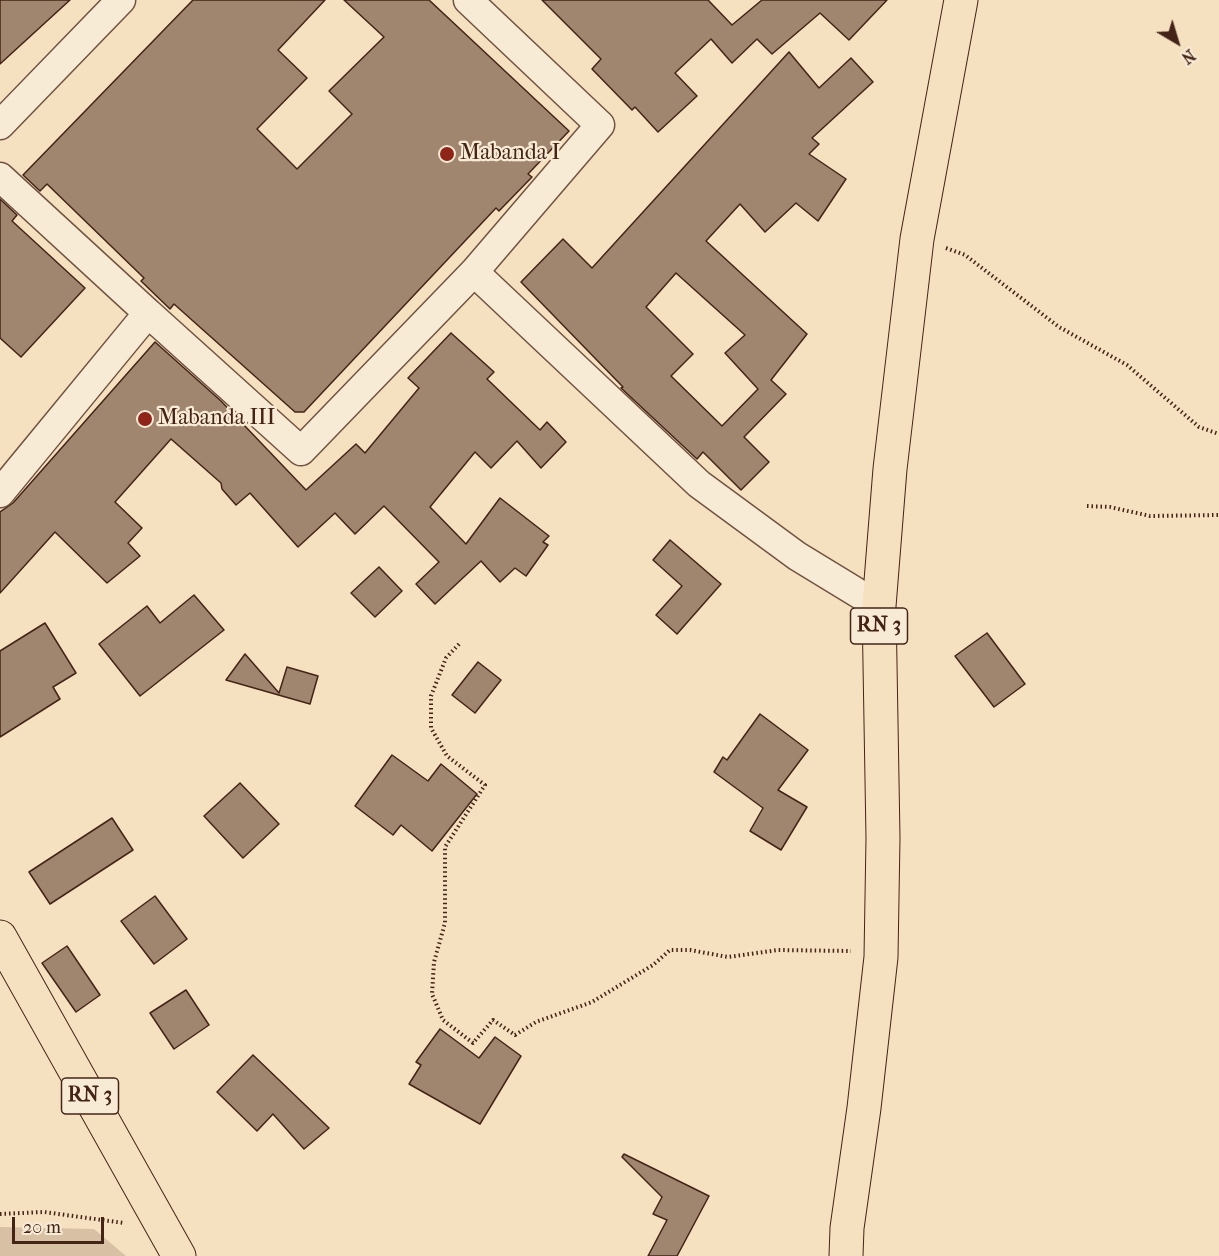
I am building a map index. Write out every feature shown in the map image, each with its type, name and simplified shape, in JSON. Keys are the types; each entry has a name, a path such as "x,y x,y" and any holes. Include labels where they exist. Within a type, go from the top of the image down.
{"highway":[{"name":"RN 3","path":"846,1256 847,1228 864,1108 881,957 883,838 879,606 890,469 917,239 961,0"},
{"name":"RN 3","path":"0,937 179,1256"}],"street":[{"path":"0,124 121,0"},
{"path":"0,177 301,451 474,272 600,125 468,0"},
{"path":"474,272 699,484 797,556 879,606"},
{"path":"0,493 148,313"}],"path":[{"path":"917,239 965,255 1059,327 1127,365 1199,427 1219,434"},
{"path":"1087,506 1110,507 1150,516 1219,515"},
{"path":"459,644 446,658 431,696 431,728 447,756 485,785 445,847 445,923 434,962 432,994 443,1020 472,1043 493,1020 515,1035 536,1022 592,1002 653,965 670,950 690,950 728,957 778,950 867,952 881,957"},
{"path":"0,1214 44,1212 105,1222 162,1226"}],"shaded area":[{"path":"0,1227 94,1229 126,1256 0,1256"}],"building":[{"path":"0,0 70,0 0,64"},
{"path":"193,0 325,0 278,50 307,78 257,129 297,169 352,114 329,91 384,37 344,0 429,0 569,131 528,174 532,177 499,211 496,208 304,412 295,412 174,304 170,309 141,281 144,278 47,184 40,191 23,175"},
{"path":"542,0 708,0 732,25 762,0 887,0 849,40 820,13 772,54 757,39 732,63 711,39 675,73 697,96 658,132 635,107 632,110 592,69 601,59"},
{"path":"789,52 819,88 851,58 873,82 812,138 819,144 809,154 846,179 818,221 796,203 765,232 740,204 706,241 807,334 771,380 786,394 744,437 769,462 741,490 703,452 697,459 621,388 623,387 521,282 563,239 592,268","holes":["676,273 745,335 725,353 758,389 722,426 671,376 693,354 646,307"]},
{"path":"0,199 17,215 12,221 85,288 21,357 0,338"},
{"path":"451,333 494,372 487,379 540,430 547,422 566,442 541,468 517,441 491,468 475,452 430,507 466,544 500,498 549,536 543,542 548,545 526,576 515,568 500,582 481,561 435,604 416,584 439,562 384,506 355,534 335,513 298,547 250,493 236,505 222,489 221,483 171,439 115,502 142,528 128,543 140,556 107,583 55,532 0,593 0,512 13,503 155,342 221,401 306,490 356,444 365,453 419,388 408,378"},
{"path":"670,540 721,584 677,634 656,615 682,586 653,560"},
{"path":"379,567 402,591 375,617 351,593"},
{"path":"194,595 224,630 140,696 99,644 147,606 160,623"},
{"path":"45,623 76,673 53,687 60,699 0,737 0,651"},
{"path":"987,633 1025,684 994,707 955,656"},
{"path":"245,654 279,693 287,667 318,676 310,704 226,680"},
{"path":"478,662 501,680 475,713 452,695"},
{"path":"760,714 808,750 778,790 807,807 781,850 750,831 763,808 714,772 723,757 727,760"},
{"path":"392,755 428,781 441,764 477,794 432,851 401,825 393,835 355,806"},
{"path":"240,783 279,824 243,858 204,816"},
{"path":"112,818 133,850 50,904 29,872"},
{"path":"155,896 187,939 154,964 121,921"},
{"path":"67,946 100,995 76,1012 42,963"},
{"path":"186,990 209,1025 174,1049 150,1013"},
{"path":"440,1029 479,1058 495,1037 521,1056 480,1124 409,1084 421,1065 416,1062"},
{"path":"253,1055 329,1128 304,1149 273,1114 257,1131 217,1092"},
{"path":"624,1154 709,1196 677,1256 648,1256 667,1220 653,1214 662,1197 622,1157"}],"place":[{"name":"Mabanda I","path":"447,154"},
{"name":"Mabanda III","path":"145,419"}]}
